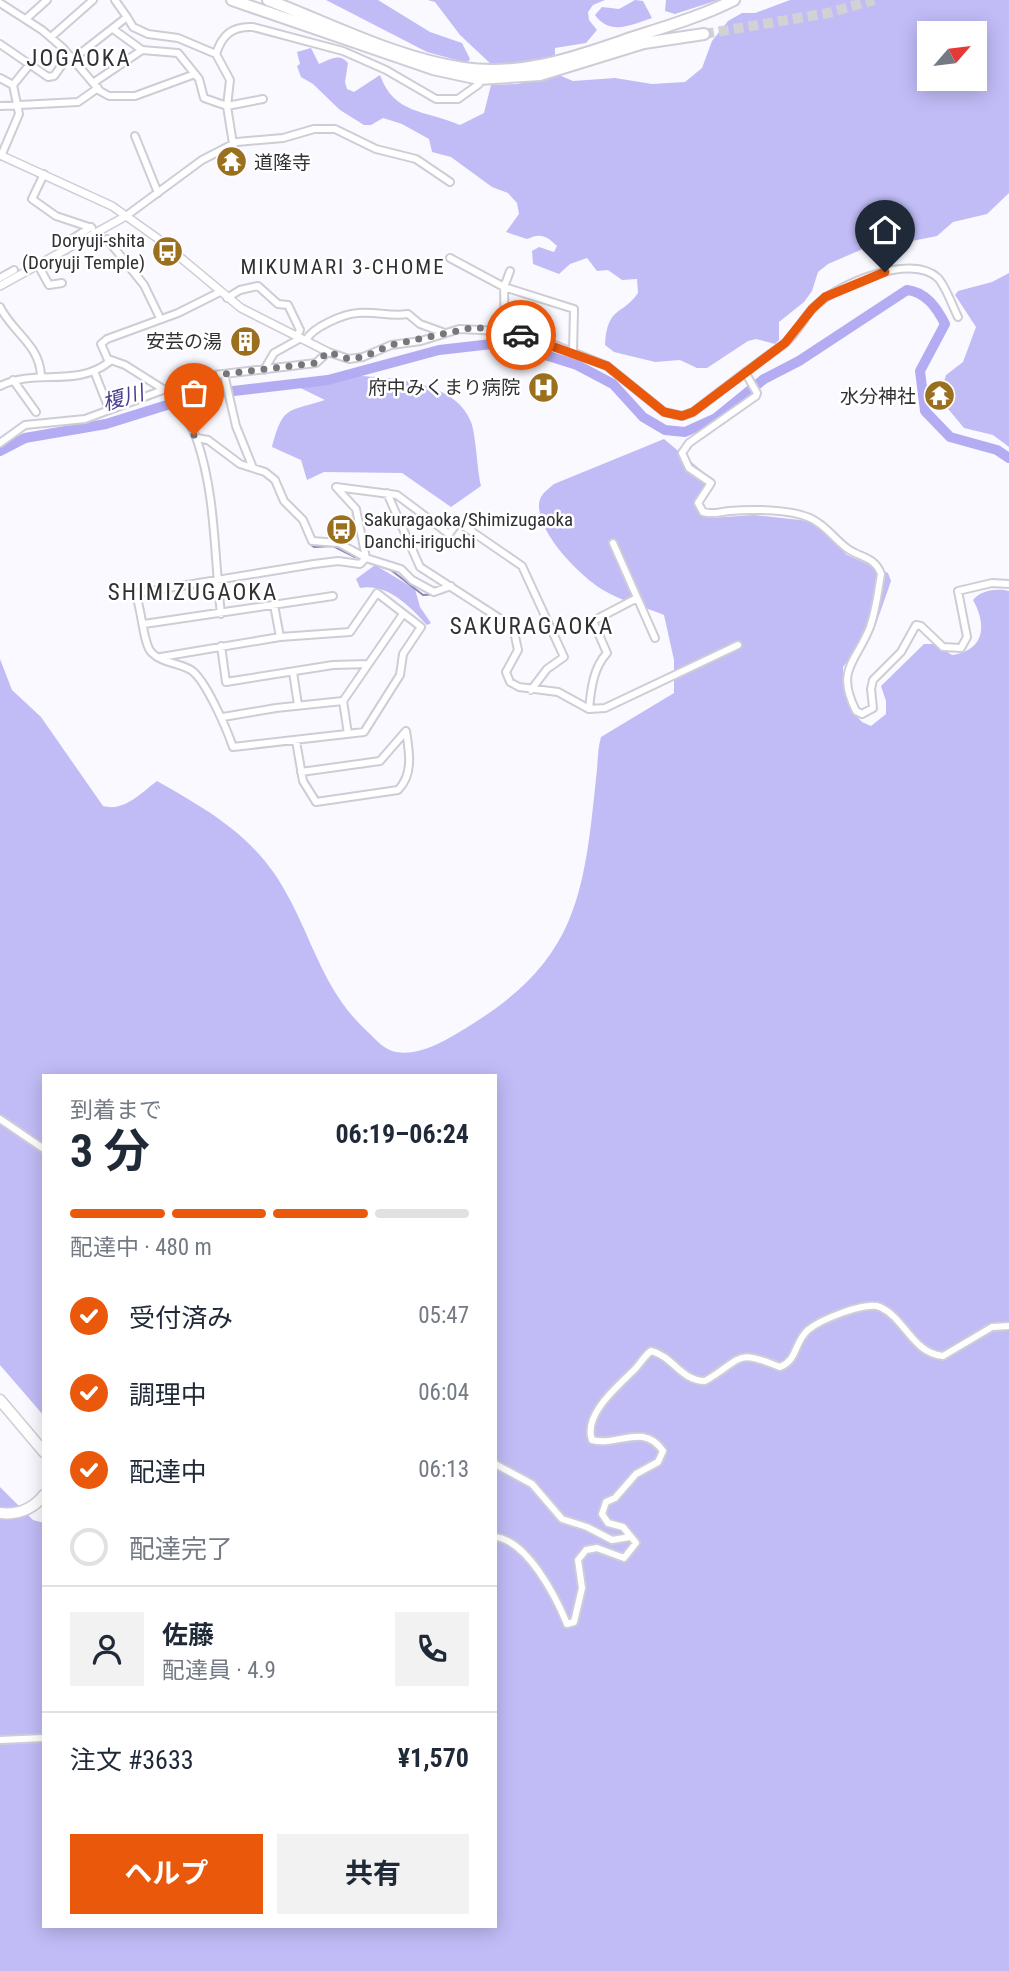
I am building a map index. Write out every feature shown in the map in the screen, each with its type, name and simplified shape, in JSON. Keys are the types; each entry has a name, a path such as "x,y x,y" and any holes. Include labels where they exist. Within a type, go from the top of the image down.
{"highway":[{"path":"230,0 404,60 510,79 644,43 704,34"},
{"path":"268,0 344,31 462,72"},
{"path":"568,63 734,0"}],"main road":[{"path":"0,1400 42,1450"},
{"path":"0,1513 11,1514 29,1508 42,1497"}],"street":[{"path":"27,18 47,0"},
{"path":"51,37 93,0"},
{"path":"115,0 133,26 148,34 178,38 216,54 230,80 227,106 233,144"},
{"path":"0,3 27,18 51,37 95,86 109,96 128,97 195,74"},
{"path":"0,44 48,77 54,76 71,57 127,17"},
{"path":"216,54 220,43 232,29 253,27 343,51 386,70 436,99 458,99 480,84"},
{"path":"113,29 142,50 173,50 195,74 204,98 227,106 263,99"},
{"path":"0,106 78,102 142,50"},
{"path":"13,85 30,64"},
{"path":"0,78 13,85 19,106 19,114 1,155 104,202 126,216 228,298 328,352 349,359 363,357 391,345 475,327 505,332 573,353 624,377 658,409 682,416 693,412 785,343 825,297 850,285 899,268 916,268 938,279 958,317"},
{"path":"0,286 126,216 202,160 233,144 283,138 314,129 335,129 376,149 416,159 450,182"},
{"path":"135,136 158,193"},
{"path":"44,174 33,199 56,216 91,228 64,244 66,250"},
{"path":"107,239 144,285 160,318"},
{"path":"450,258 504,287 574,309 573,353"},
{"path":"38,265 49,285 62,284"},
{"path":"0,278 14,270"},
{"path":"505,332 504,287 510,271"},
{"path":"228,298 240,290 258,286 278,304 288,305 301,338"},
{"path":"0,386 13,380 41,375 72,379 93,371 108,363 101,344 178,313 220,292"},
{"path":"0,307 8,321 28,340 41,375"},
{"path":"264,370 274,353 310,332 356,313 391,317 408,314 420,324 447,334"},
{"path":"0,443 25,425 85,419 198,377 316,363 328,352"},
{"path":"108,359 125,365 166,388 197,438 215,525 213,544 221,614"},
{"path":"93,371 109,410"},
{"path":"746,372 756,396 690,443 682,453 689,468 711,483 698,503 703,512 715,515 750,512 795,513 810,517 824,526 844,546 874,561 879,567 881,573 871,624 846,670 850,699 856,712 862,714 873,708 873,680 901,652 916,625 943,647 961,648 967,637 958,592 992,583 1009,584"},
{"path":"224,374 236,426 253,468"},
{"path":"13,380 36,412"},
{"path":"197,438 208,440 240,464 275,480 284,501 303,520 312,541 340,543 366,558 401,569 412,580 434,592 451,586"},
{"path":"366,558 356,509 336,487 387,492 411,503 449,534 458,522 522,566 564,657 547,669 531,690"},
{"path":"387,492 420,568 511,623 518,640 517,650 506,672 510,682 531,690 568,696 589,709 605,708 738,645"},
{"path":"613,543 654,638"},
{"path":"161,657 280,637 350,632 377,593 421,626 402,654 400,675 364,732 233,747 223,717 194,672 153,654 146,645 145,624 136,596 138,593 326,562 360,564 366,558"},
{"path":"145,624 333,596"},
{"path":"589,709 592,685 600,660 607,653 593,621 637,598"},
{"path":"274,605 280,637"},
{"path":"348,734 343,701 403,614"},
{"path":"221,646 226,682 333,664 368,664"},
{"path":"293,672 298,705"},
{"path":"223,717 343,701"},
{"path":"296,741 301,772 303,781 316,802 394,792 405,783 410,759 406,731 380,761 301,772"},
{"path":"0,1119 42,1148"},
{"path":"497,1538 512,1544 539,1571 567,1624 570,1624 577,1615 582,1588 578,1560 586,1550 597,1548 624,1558 636,1543 623,1527 608,1523 602,1514 606,1502 615,1498 636,1475 658,1462 663,1451 657,1443 637,1434 608,1443 592,1440 589,1432 590,1423 611,1390 650,1351 663,1356 690,1380 705,1381 738,1358 751,1355 780,1367 790,1363 808,1330 864,1306 880,1307 920,1346 934,1355 943,1356 992,1327 1009,1326"},
{"path":"497,1465 532,1484 562,1519 587,1527 612,1540 630,1537"},
{"path":"0,1740 42,1738"}],"shaded area":[{"path":"326,0 378,0 430,32 462,43 470,59 467,63 427,52"},
{"path":"428,0 605,0 593,5 588,12 589,20 597,30 586,43 555,48 555,58 492,65 460,35 435,2"},
{"path":"635,0 643,1 652,18 629,26 614,27 595,15 602,7 619,9"},
{"path":"666,0 718,0 675,14 665,11"},
{"path":"790,0 1009,0 1009,193 987,214 953,222 937,236 907,242 886,239 828,264 818,272 812,291 804,302 779,322 779,340 775,344 756,339 748,341 707,368 697,368 680,360 655,362 614,352 605,345 606,333 612,317 638,293 637,279 622,280 608,270 597,271 587,258 570,264 559,274 533,264 532,251 539,247 554,252 557,246 543,236 527,239 506,232 519,214 517,203 508,193 492,187 451,157 432,152 429,139 402,124 383,118 371,125 364,125 340,110 313,84 301,77 297,66 300,64 297,52 311,48 319,64 341,58 348,63 345,82 347,89 354,92 380,75 386,88 402,104 460,125 484,113 491,85 517,84 559,75 573,81 615,78 652,84 685,82 702,68 712,41 728,21 742,13 755,13"},
{"path":"1009,273 1009,447 993,435 964,428 944,404 941,391 946,375 963,362 976,327 955,295 958,291 992,282"},
{"path":"341,375 395,379 433,388 449,396 462,407 471,422 481,486 451,507 402,473 324,472 307,480 301,460 272,447 280,424 289,412 325,400 288,382"},
{"path":"664,439 708,476 712,486 695,504 701,513 709,518 754,515 809,521 822,529 847,555 888,573 891,581 875,627 843,667 843,679 852,711 862,722 871,726 886,714 886,701 881,686 924,644 935,644 952,655 971,648 977,642 981,627 973,600 990,591 1009,591 1009,1971 0,1971 0,1487 33,1520 42,1522 42,1928 497,1928 497,1074 42,1074 42,1414 0,1365 0,659 12,690 41,717 103,806 125,804 157,781 212,814 244,839 272,870 294,908 330,983 354,1018 378,1042 392,1051 406,1053 427,1048 457,1034 489,1013 530,979 552,952 569,920 580,887 590,832 601,737 674,693 674,660 664,615 625,601 594,584 572,565 545,529 539,501 554,484"},
{"path":"375,565 415,589 420,607 431,623 427,625 389,593 370,587 360,588 356,579"}],"waterway":[{"name":"榎川","path":"0,451 25,438 106,424 199,395 328,380 439,350 492,344 523,348 577,365 613,384 643,417 665,430 685,432 716,418 764,379 799,361 907,290 920,294 930,302 945,324 920,371 925,411 950,437 997,450 1009,458"},
{"path":"310,544 314,547 333,546 355,557"},
{"path":"370,563 391,570 423,595 438,594"}],"tunnel":[{"path":"704,34 828,13 874,0"}],"way so far":[{"path":"194,435 169,387 198,377 316,363 328,352 349,359 363,357 391,345 421,341 459,329 475,327 521,335"}],"place":[{"name":"道隆寺","path":"231,162"},
{"name":"Doryuji-shita (Doryuji Temple)","path":"168,251"},
{"name":"安芸の湯","path":"245,341"},
{"name":"府中みくまり病院","path":"543,387"},
{"name":"水分神社","path":"939,396"},
{"name":"Sakuragaoka/Shimizugaoka Danchi-iriguchi","path":"341,530"}],"district":[{"name":"JOGAOKA","path":"79,58"},
{"name":"MIKUMARI 3-CHOME","path":"343,267"},
{"name":"SHIMIZUGAOKA","path":"193,592"},
{"name":"SAKURAGAOKA","path":"532,626"}],"route":[{"path":"521,335 607,366 637,387 658,409 682,416 693,412 785,343 825,297 885,272"}]}
